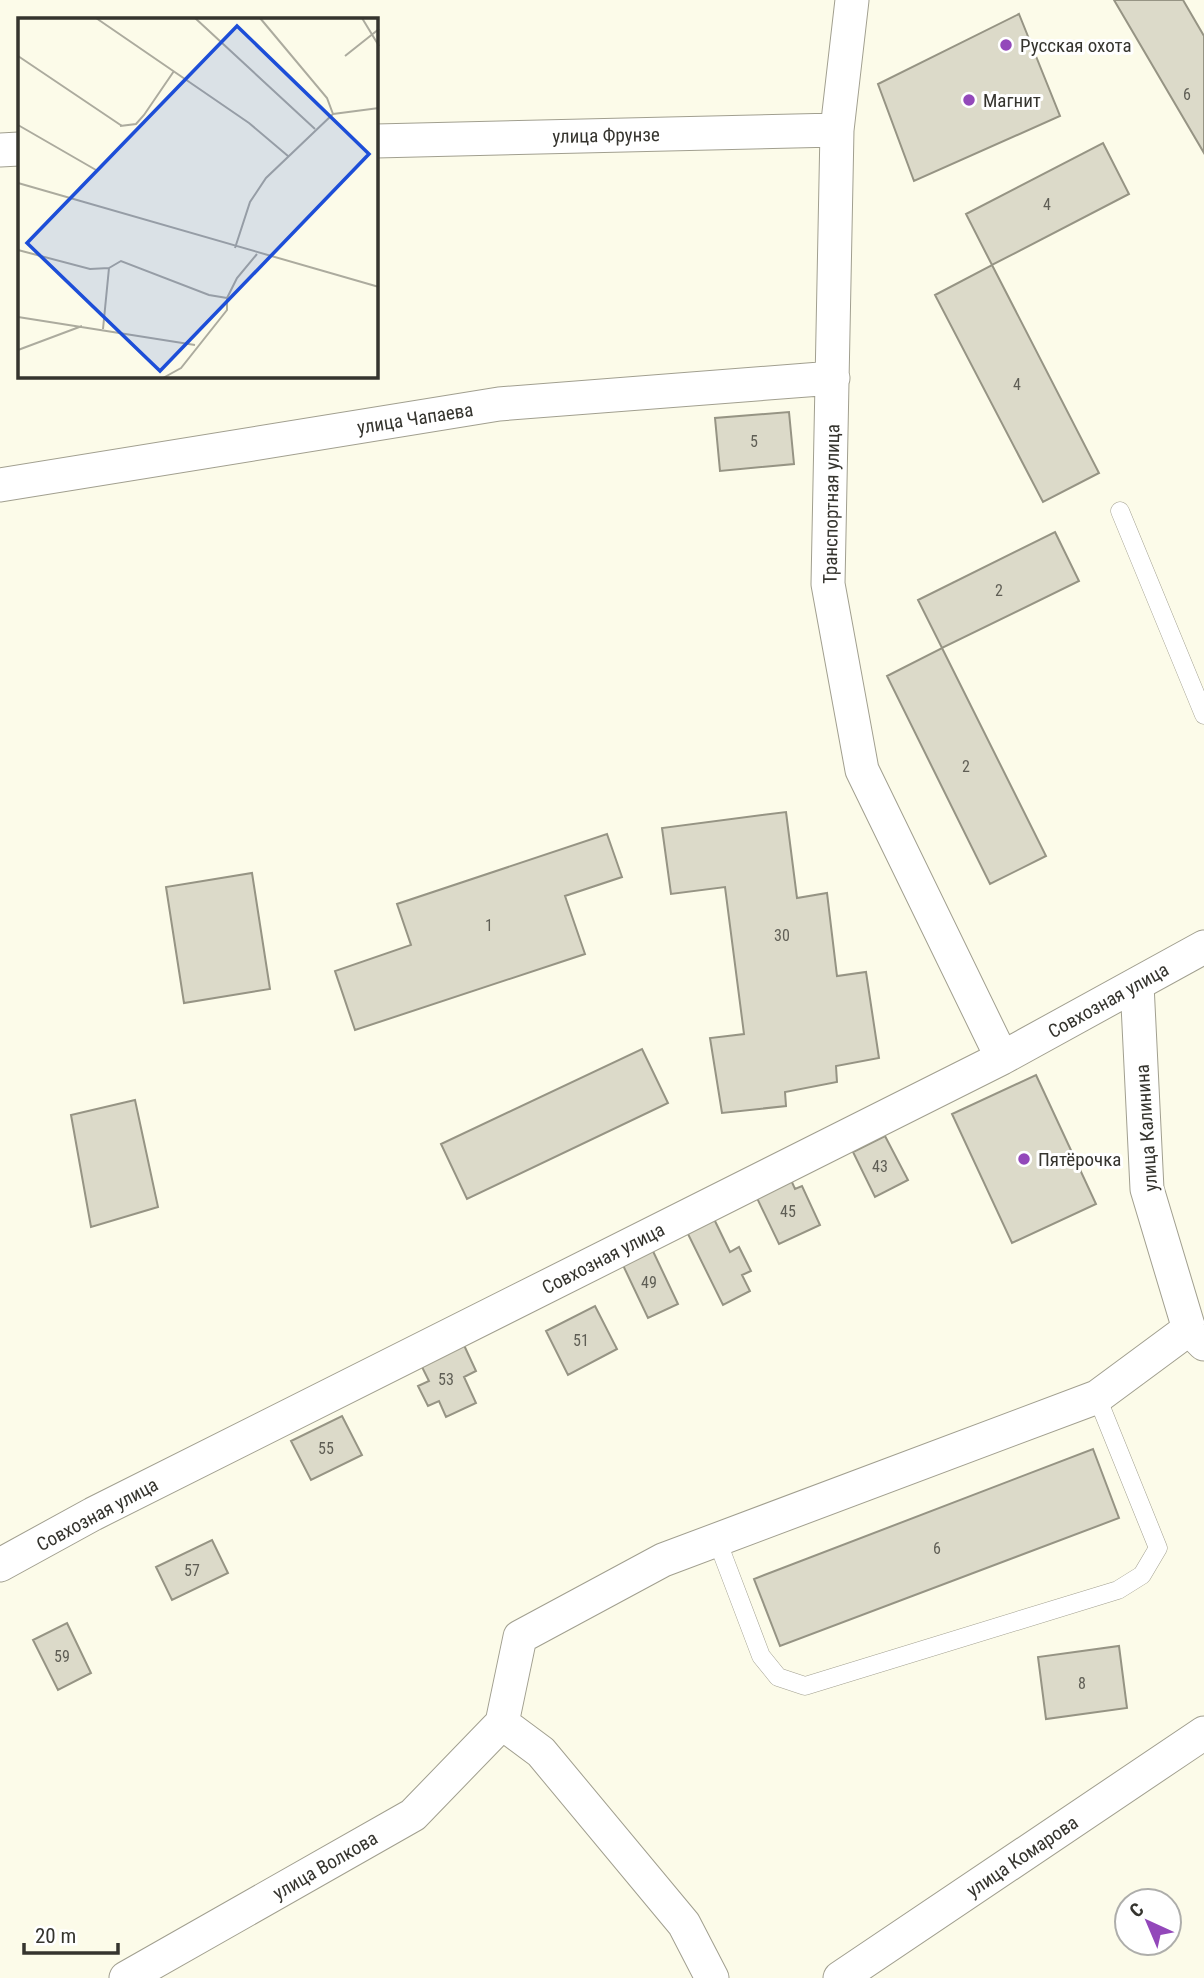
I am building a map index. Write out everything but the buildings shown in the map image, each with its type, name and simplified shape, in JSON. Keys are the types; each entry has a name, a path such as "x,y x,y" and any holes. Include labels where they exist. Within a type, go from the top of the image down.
{"street":[{"name":"Транспортная улица","path":"852,0 836,130 828,584 862,770 1002,1058"},
{"name":"улица Фрунзе","path":"378,141 836,130"},
{"path":"0,150 18,149"},
{"name":"улица Чапаева","path":"0,485 499,404 833,378"},
{"name":"Совхозная улица","path":"0,1565 105,1508 1002,1058 1204,947"},
{"name":"улица Калинина","path":"1137,984 1147,1189 1196,1337"},
{"path":"712,1978 684,1924 541,1752 502,1723 520,1637 663,1560 1097,1397 1196,1337"},
{"name":"улица Волкова","path":"126,1978 413,1815 502,1723"},
{"name":"улица Комарова","path":"840,1978 1204,1733"}],"lane":[{"path":"1120,511 1204,715"},
{"path":"717,1540 761,1657 778,1677 805,1686 1118,1590 1142,1575 1158,1548 1097,1397"}],"place":[{"name":"Русская охота","path":"1006,45"},
{"name":"Магнит","path":"969,100"},
{"name":"Пятёрочка","path":"1024,1159"}]}
